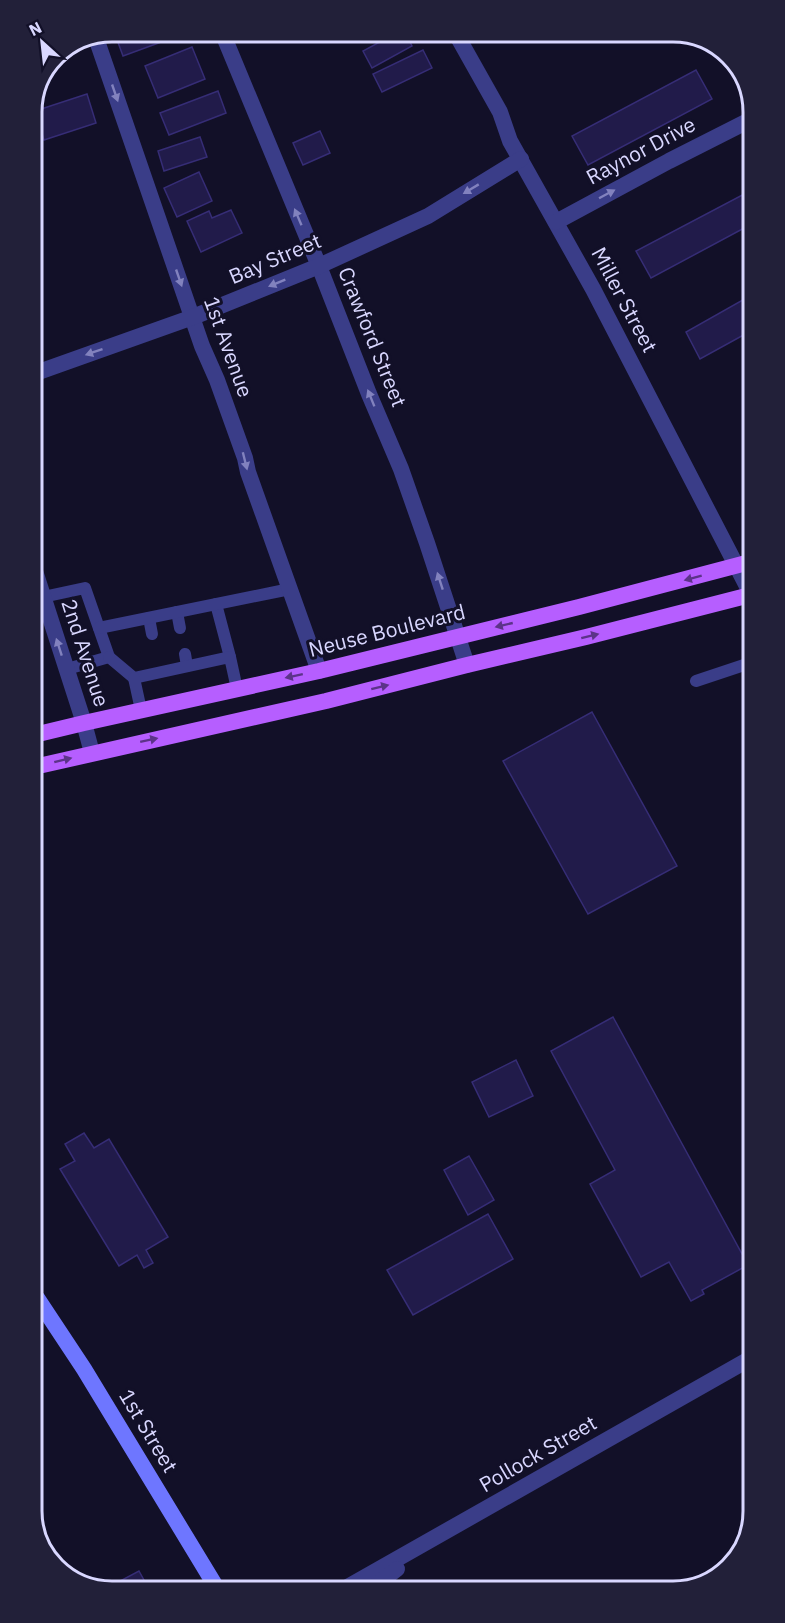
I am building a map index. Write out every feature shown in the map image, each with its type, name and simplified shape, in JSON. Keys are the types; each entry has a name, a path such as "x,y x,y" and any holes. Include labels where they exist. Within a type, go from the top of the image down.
{"main road":[{"name":"Neuse Boulevard","path":"42,733 319,671 743,564"},
{"path":"42,765 326,701 743,596"},
{"name":"1st Street","path":"42,1307 84,1369 213,1581"}],"street":[{"name":"Crawford Street","path":"226,42 401,469 466,664"},
{"name":"Miller Street","path":"461,42 500,112 510,141 743,564"},
{"name":"1st Avenue","path":"98,43 319,671"},
{"name":"Raynor Drive","path":"556,222 743,124"},
{"name":"Bay Street","path":"42,371 193,317 319,266 428,216 521,159"},
{"name":"2nd Avenue","path":"42,591 92,753"},
{"name":"Pollock Street","path":"358,1581 743,1363"},
{"path":"382,1581 453,1527"}],"lane":[{"path":"44,597 85,588 109,657 134,678 141,710"},
{"path":"99,628 290,589"},
{"path":"216,604 237,689"},
{"path":"177,612 180,628"},
{"path":"149,618 152,634"},
{"path":"67,669 109,657"},
{"path":"134,678 158,666 186,660 230,657"},
{"path":"696,681 743,665"}],"building":[{"path":"118,42 161,42 123,56"},
{"path":"380,42 410,42 412,46 372,68 363,51"},
{"path":"192,47 205,79 158,98 145,66"},
{"path":"423,50 432,68 382,92 373,74"},
{"path":"696,70 712,99 588,165 572,136"},
{"path":"218,91 226,113 169,135 160,113"},
{"path":"87,94 96,123 44,140 42,109"},
{"path":"320,131 330,153 303,165 293,143"},
{"path":"200,137 207,157 164,171 158,151"},
{"path":"199,172 212,201 177,217 164,188"},
{"path":"743,195 743,229 651,278 636,251"},
{"path":"231,210 242,233 201,252 187,221 209,211 212,218"},
{"path":"743,300 743,335 700,359 686,332"},
{"path":"592,712 677,866 588,914 503,761"},
{"path":"613,1017 743,1256 743,1268 702,1290 704,1294 691,1301 669,1262 641,1277 590,1184 615,1170 551,1051"},
{"path":"516,1060 533,1096 489,1117 472,1082"},
{"path":"84,1133 94,1148 109,1139 168,1237 146,1250 153,1263 144,1268 137,1255 119,1266 60,1169 75,1161 65,1144"},
{"path":"469,1156 494,1200 468,1215 444,1170"},
{"path":"488,1214 513,1259 413,1315 387,1270"},
{"path":"139,1571 144,1581 120,1581"}]}
